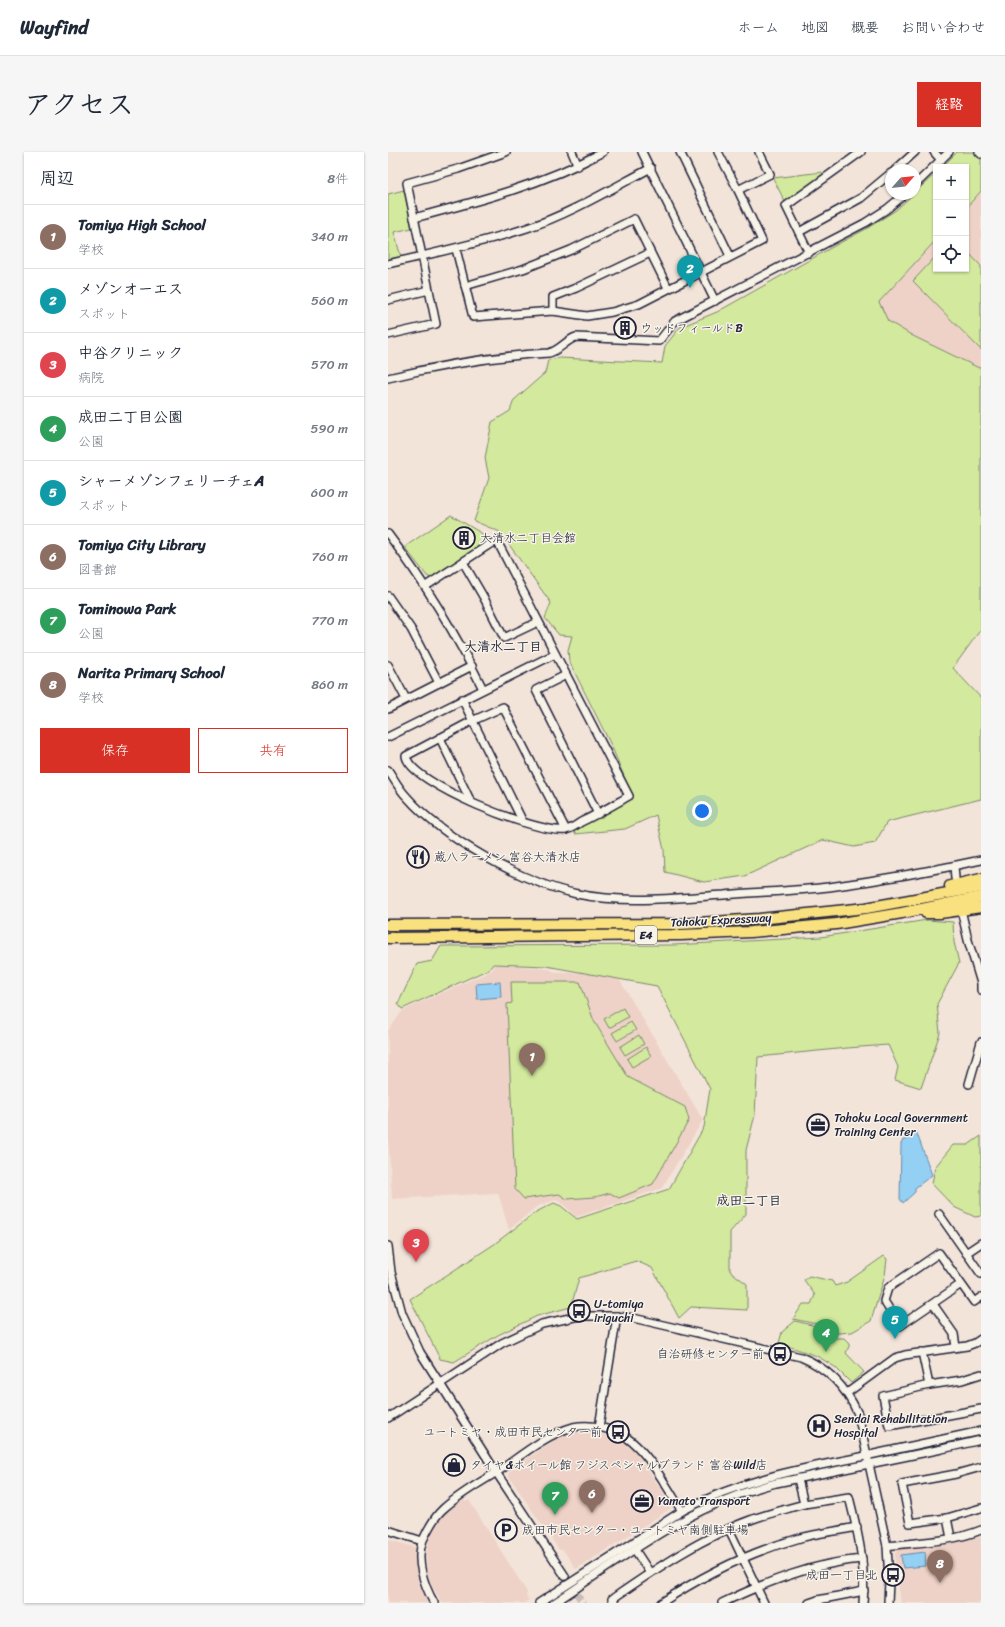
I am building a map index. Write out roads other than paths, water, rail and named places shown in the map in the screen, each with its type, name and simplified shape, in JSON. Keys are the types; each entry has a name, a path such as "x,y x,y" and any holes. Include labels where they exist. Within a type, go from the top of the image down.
{"highway":[{"path":"833,912 981,879"},
{"name":"Tohoku Expressway","path":"388,925 682,924 833,912 906,901 981,887"},
{"name":"Tohoku Expressway","path":"388,938 681,935 751,932 836,924 902,914 981,897"},
{"path":"902,914 940,913 981,907"}],"street":[{"path":"388,335 436,324 407,183 458,169 506,152"},
{"path":"572,152 578,166"},
{"path":"414,218 488,199 578,166 603,152"},
{"path":"642,152 715,301"},
{"path":"680,152 730,256"},
{"path":"456,249 473,318 553,311 587,316 612,312 639,304 730,256 762,241 718,152"},
{"path":"738,190 770,174 759,152"},
{"path":"809,253 786,206 861,152"},
{"path":"901,164 915,152"},
{"path":"934,152 941,160"},
{"path":"921,179 949,152"},
{"path":"388,264 456,249 528,228 554,217 651,168"},
{"path":"799,232 861,198 885,178"},
{"path":"388,378 448,364 548,353 555,351 569,339 576,337 659,341 675,321 865,223 887,210 898,200"},
{"path":"465,286 522,269 564,252 634,219 668,288"},
{"path":"553,311 553,297 576,288 650,253"},
{"path":"388,300 429,290"},
{"path":"388,534 426,586 448,622 483,689"},
{"path":"426,586 497,541 629,796 566,830 545,828 523,822 446,791 433,783 407,760 406,756 472,721 503,707 566,830"},
{"path":"463,562 484,598 504,638 538,622"},
{"path":"388,596 411,629 439,683"},
{"path":"388,737 555,654"},
{"path":"388,665 406,699"},
{"path":"388,709 472,666"},
{"path":"566,675 536,690 598,814"},
{"path":"462,699 523,822"},
{"path":"440,738 472,802"},
{"path":"388,770 396,783 414,805 451,834 512,871 576,894 598,897 638,899 828,887 904,876 981,860"},
{"path":"954,866 955,878"},
{"path":"962,914 981,983 981,990"},
{"path":"969,1084 981,1042"},
{"path":"939,1214 981,1274"},
{"path":"966,1253 981,1243"},
{"path":"388,1246 391,1272 403,1314 420,1352 439,1384 565,1576"},
{"path":"961,1284 900,1326 884,1301 888,1288 939,1253 974,1302 981,1297"},
{"path":"933,1304 954,1334 956,1347"},
{"path":"388,1418 502,1343 542,1324 579,1316 617,1316 633,1318 801,1357 830,1374 847,1393 858,1414 868,1455 886,1546 889,1581 888,1603"},
{"path":"599,1427 617,1316"},
{"path":"847,1393 895,1358 975,1343 981,1339"},
{"path":"922,1352 929,1385"},
{"path":"981,1374 962,1380 929,1385 883,1396 889,1426 981,1409"},
{"path":"434,1603 428,1593 420,1566 422,1541 433,1521 442,1510 496,1472 549,1438 565,1430 585,1426 599,1427 618,1433 638,1447 682,1511"},
{"path":"539,1603 682,1511 706,1499 757,1480 799,1469 981,1431"},
{"path":"554,1603 687,1518 730,1497 754,1489 798,1479 981,1440"},
{"path":"981,1467 956,1474 902,1484 910,1523 947,1518 981,1508"},
{"path":"798,1479 804,1504"},
{"path":"615,1603 612,1599 650,1573 681,1553 729,1529 753,1519 804,1504 849,1496 857,1527 862,1559 864,1591 862,1603"},
{"path":"947,1518 951,1538"},
{"path":"661,1603 688,1585 742,1557 802,1538 857,1527"},
{"path":"729,1529 764,1603"},
{"path":"388,1530 422,1541"},
{"path":"886,1546 951,1538 981,1530"},
{"path":"635,1550 650,1573"},
{"path":"722,1603 756,1587 807,1570 862,1559"},
{"path":"809,1603 864,1591"}],"water":[{"path":"500,982 501,997 477,999 476,984"},
{"path":"913,1131 916,1131 932,1175 915,1188 915,1192 903,1203 900,1199 901,1144 903,1140 909,1139"},
{"path":"925,1552 926,1566 903,1568 901,1555"}],"tunnel":[{"path":"565,1576 583,1603"}],"place":[{"name":"メゾンオーエス","path":"690,288"},
{"name":"ウッドフィールドB","path":"625,328"},
{"name":"大清水二丁目会館","path":"464,538"},
{"name":"蔵八ラーメン 富谷大清水店","path":"418,857"},
{"name":"Tomiya High School","path":"532,1076"},
{"name":"Tohoku Local Government Training Center","path":"818,1125"},
{"name":"中谷クリニック","path":"416,1262"},
{"name":"U-tomiya iriguchi","path":"579,1311"},
{"name":"シャーメゾンフェリーチェA","path":"895,1339"},
{"name":"成田二丁目公園","path":"826,1352"},
{"name":"自治研修センター前","path":"780,1354"},
{"name":"Sendai Rehabilitation Hospital","path":"819,1426"},
{"name":"ユートミヤ・成田市民センター前","path":"618,1432"},
{"name":"タイヤ&ホイール館 フジスペシャルブランド 富谷Wild店","path":"454,1465"},
{"name":"Yamato Transport","path":"642,1501"},
{"name":"Tomiya City Library","path":"592,1513"},
{"name":"Tominowa Park","path":"555,1515"},
{"name":"成田市民センター・ユートミヤ南側駐車場","path":"506,1530"},
{"name":"成田一丁目北","path":"893,1575"},
{"name":"Narita Primary School","path":"940,1583"}],"district":[{"name":"大清水二丁目","path":"503,646"},
{"name":"成田二丁目","path":"749,1200"}]}
